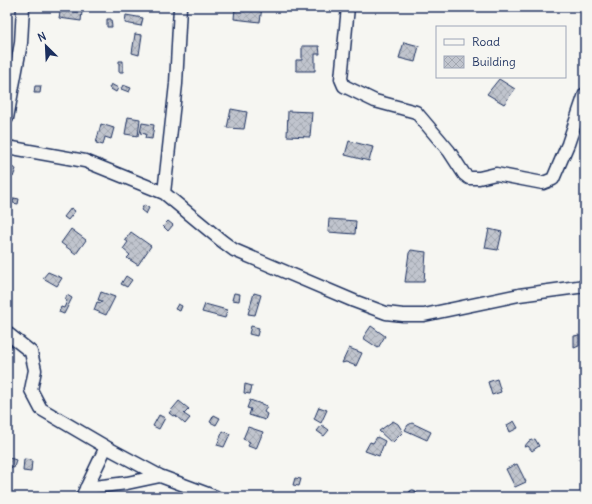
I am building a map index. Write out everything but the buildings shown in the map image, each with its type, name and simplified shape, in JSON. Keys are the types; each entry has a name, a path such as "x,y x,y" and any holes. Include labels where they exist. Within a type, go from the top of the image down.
{"street":[{"path":"7,118 20,43 23,7"},
{"path":"164,193 176,91 180,7"},
{"path":"348,7 341,78 344,86 375,101 416,112 449,151 464,174 469,178 479,178 496,174 543,183 553,179 568,144 585,94"},
{"path":"7,147 85,161 164,193 222,242 234,250 322,288 386,313 424,315 519,295 585,286"},
{"path":"7,333 31,352 34,370 31,390 41,409 68,423 106,447 160,476 216,497"},
{"path":"84,493 106,447"},
{"path":"84,493 160,476"}]}
